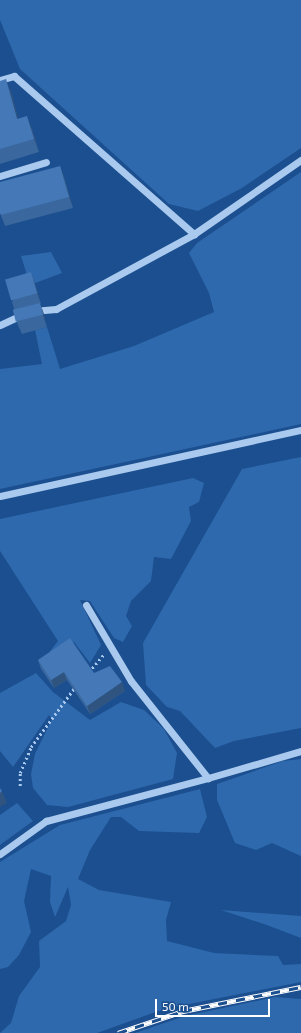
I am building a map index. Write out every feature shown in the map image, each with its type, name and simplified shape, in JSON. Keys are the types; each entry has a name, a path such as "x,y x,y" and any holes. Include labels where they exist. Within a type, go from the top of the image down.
{"lane":[{"path":"0,80 14,76 194,234"},
{"path":"0,325 42,308 56,309 194,234 301,160"},
{"path":"0,176 46,162"},
{"path":"0,496 301,430"},
{"path":"86,605 131,681 208,778"},
{"path":"0,854 46,821 301,752"}],"path":[{"path":"85,676 111,646"},
{"path":"20,786 20,773 31,747 80,681"}],"shaded area":[{"path":"0,0 301,0 301,148 242,188 198,211 169,204 20,69 0,20"},
{"path":"301,172 301,424 0,489 0,369 42,364 35,330 47,327 60,369 134,346 214,312 209,293 189,253 197,243"},
{"path":"51,252 62,273 30,285 21,256"},
{"path":"301,457 301,728 234,741 215,748 180,711 167,707 146,685 143,643 242,469"},
{"path":"193,478 204,483 199,502 189,507 191,521 171,559 154,557 151,581 131,601 126,616 132,626 123,642 114,638 90,601 80,600 101,645 90,663 74,642 48,654 58,641 0,551 0,519"},
{"path":"36,673 53,692 90,720 121,702 144,710 164,729 177,753 173,779 68,807 47,805 33,788 31,774 35,754 52,719 49,715 13,767 0,751 0,693"},
{"path":"301,759 301,856 272,843 256,850 235,843 217,800 217,784 283,761"},
{"path":"200,789 207,817 199,833 139,831 121,817 111,817 90,850 78,879 99,890 171,902 166,920 167,941 214,953 278,956 283,965 301,964 301,982 164,1009 97,1033 0,1033 11,1023 19,996 40,967 39,941 66,921 71,905 68,887 55,917 50,902 51,876 31,869 24,901 31,932 19,955 8,967 0,969 0,862 60,825"},
{"path":"17,803 33,821 0,845 0,815"},
{"path":"221,910 301,916 301,938 264,924"},
{"path":"275,997 301,999 301,1033 135,1033 185,1016"}],"building":[{"path":"6,79 17,119 27,116 34,139 0,149 0,81"},
{"path":"60,166 69,197 1,215 0,182"},
{"path":"31,272 37,293 11,301 5,279"},
{"path":"40,303 43,315 16,321 13,310"},
{"path":"70,638 94,673 110,666 122,682 87,706 64,672 51,680 38,660"}],"railway":[{"path":"118,1033 183,1011 301,987"}]}
